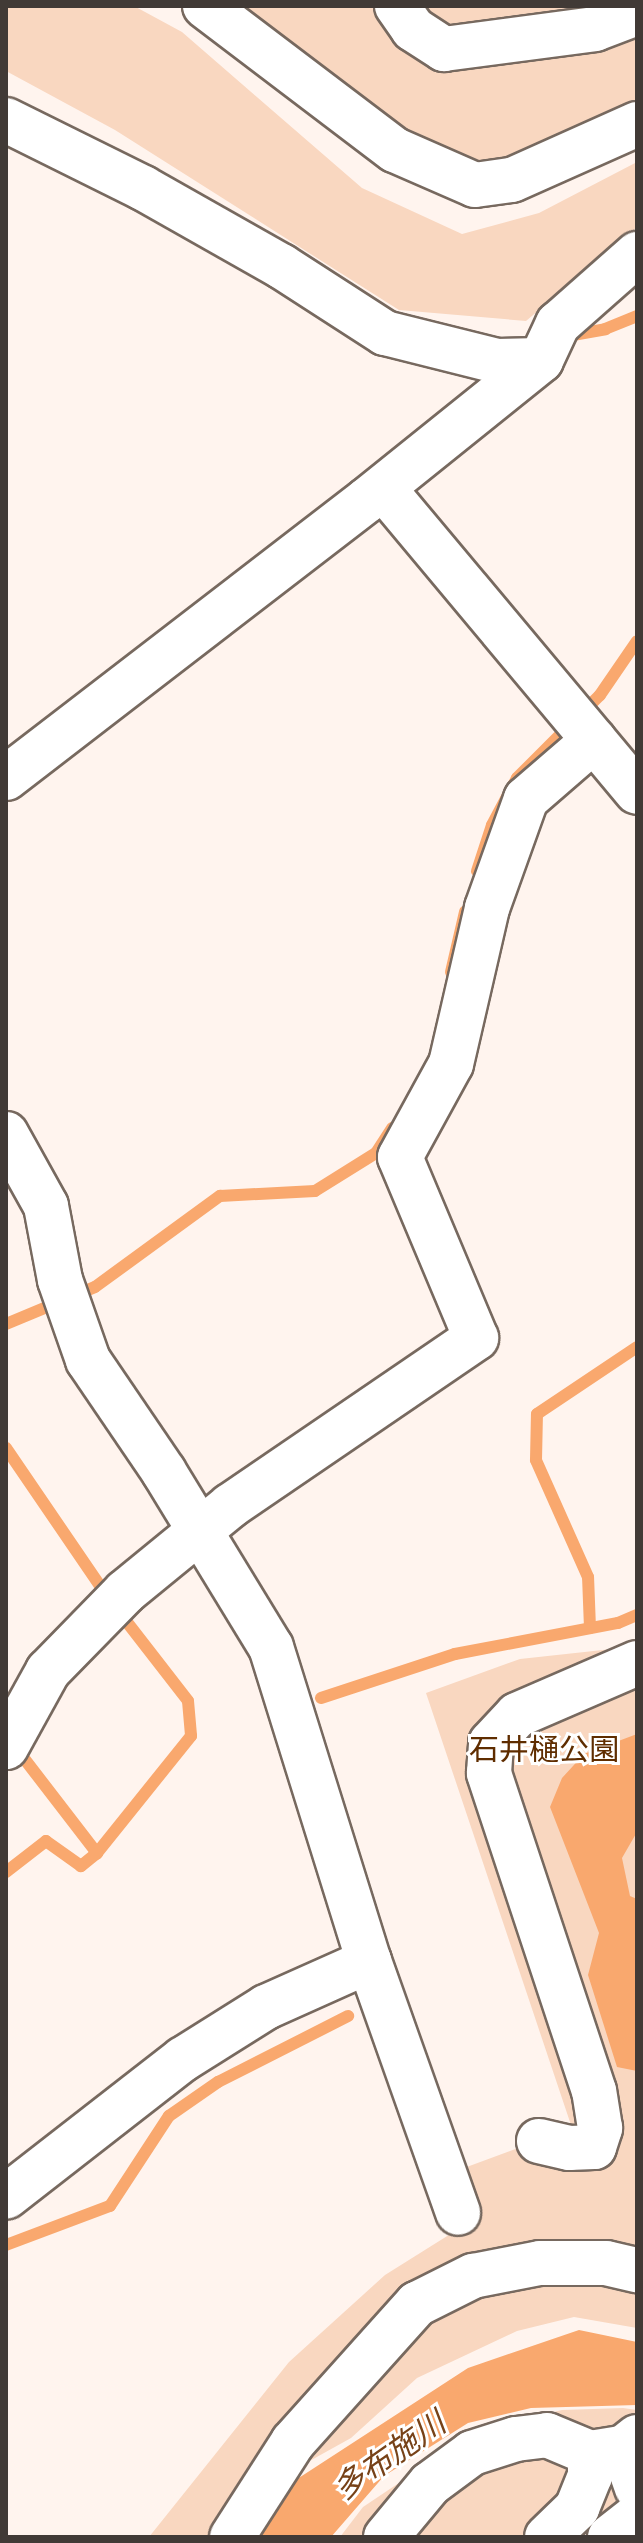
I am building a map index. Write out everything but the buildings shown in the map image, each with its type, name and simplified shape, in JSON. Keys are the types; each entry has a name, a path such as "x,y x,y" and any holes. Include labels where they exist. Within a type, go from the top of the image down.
{"street":[{"path":"205,6 395,150 475,185 512,180 637,124"},
{"path":"397,6 413,29 444,49 595,29 637,13"},
{"path":"6,120 143,188 281,266 385,333 497,361 550,342"},
{"path":"6,778 383,488 550,342 637,254"},
{"path":"383,488 637,792"},
{"path":"6,1747 48,1671 114,1602 230,1506 476,1338 400,1157 451,1064 487,908 526,799 594,740"},
{"path":"6,1134 26,1163 46,1206 64,1295 88,1360 201,1532 271,1647 369,1961 458,2213"},
{"path":"539,2141 594,2155 600,2128 594,2091 493,1788 489,1773 491,1743 517,1715 637,1663"},
{"path":"6,2197 183,2059 266,2007 369,1961"},
{"path":"232,2537 293,2442 417,2304 473,2276 540,2263 606,2263 637,2270"},
{"path":"386,2537 430,2484 472,2453 516,2439 547,2435 622,2457"},
{"path":"547,2537 577,2508 590,2476 622,2457"},
{"path":"610,2537 637,2516"}],"green space":[{"path":"6,6 134,6 182,32 362,188 462,234 539,213 637,162 637,227 526,321 399,310 115,130 6,71"},
{"path":"227,6 637,6 637,99 487,169 426,154"},
{"name":"石井樋公園","path":"637,1638 637,2328 574,2317 517,2331 417,2378 351,2438 288,2473 245,2537 149,2537 289,2362 385,2275 452,2233 464,2168 572,2128 426,1693 520,1659 612,1649"},
{"path":"562,2410 637,2410 637,2493 574,2537 340,2537 363,2507 478,2430"}],"water":[{"path":"637,1734 637,1832 622,1858 630,1896 637,1899 637,2071 617,2067 588,1975 599,1933 550,1807 562,1778 584,1754"},
{"name":"多布施川","path":"579,2330 637,2342 637,2405 531,2408 468,2423 384,2476 331,2537 252,2537 291,2483 468,2368"}],"waterway":[{"path":"567,336 605,329 637,316"},
{"path":"477,871 492,825 517,778 600,695 637,641"},
{"path":"451,972 465,912"},
{"path":"6,1324 95,1287 220,1196 315,1191 376,1153 392,1128"},
{"path":"590,1628 588,1577 536,1460 537,1414 637,1347"},
{"path":"6,1448 109,1599 188,1701 191,1736 97,1853 81,1866 46,1841 6,1872"},
{"path":"321,1698 455,1654 618,1623 637,1615"},
{"path":"16,1748 97,1853"},
{"path":"6,2245 110,2206 169,2116 218,2082 348,2016"}]}
